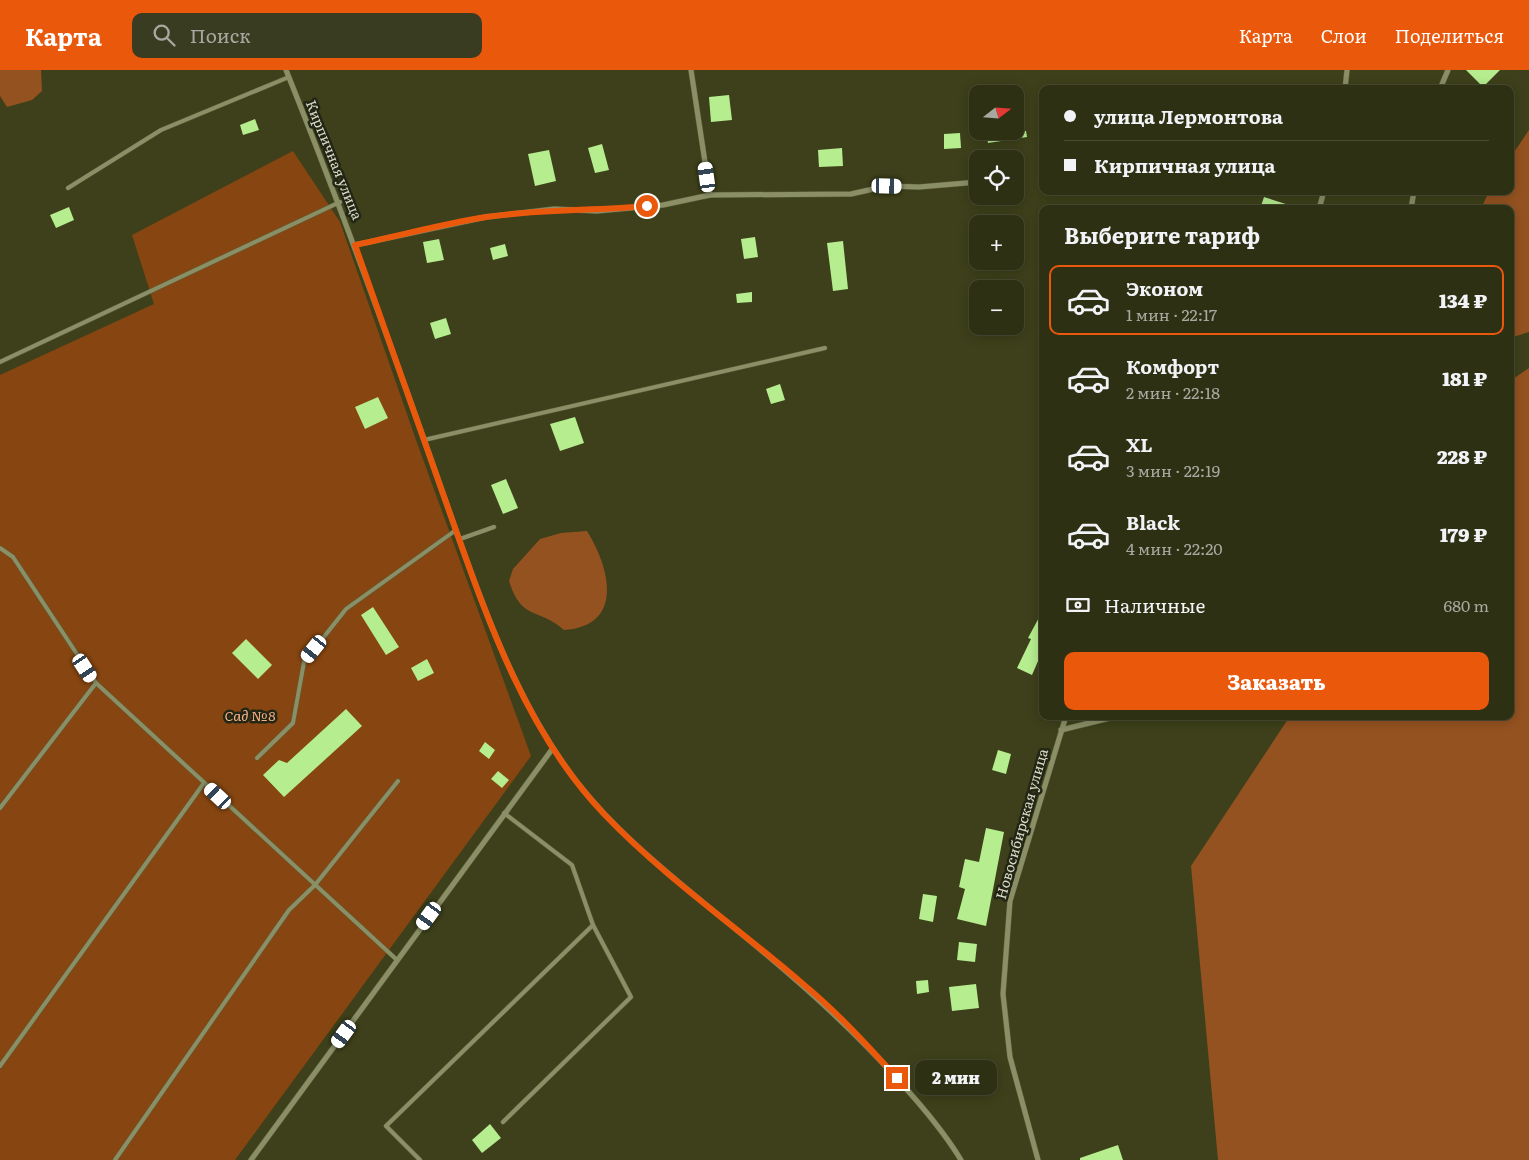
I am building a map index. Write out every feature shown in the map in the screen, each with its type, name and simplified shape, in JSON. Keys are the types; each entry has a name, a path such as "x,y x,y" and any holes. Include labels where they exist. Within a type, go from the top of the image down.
{"street":[{"name":"Кирпичная улица","path":"286,70 340,202 456,530 508,664 529,707 553,748 577,782 604,814 667,873 805,985 845,1023 923,1108 961,1160"},
{"path":"691,70 710,195"},
{"path":"1345,85 1347,70"},
{"path":"1442,85 1448,70"},
{"path":"355,245 486,217 554,210 598,210 663,205 710,195 851,194 887,186 918,187 969,183"},
{"name":"Новосибирская улица","path":"1038,1160 1010,1057 1003,994 1010,901 1065,720"},
{"path":"1061,730 1102,720"},
{"path":"251,1160 553,748"}],"lane":[{"path":"68,188 161,130 289,78"},
{"path":"0,362 340,202"},
{"path":"424,440 825,348"},
{"path":"460,539 494,527"},
{"path":"257,758 293,723 304,662 346,609 456,530"},
{"path":"0,548 12,557 96,683 397,960"},
{"path":"0,808 96,683"},
{"path":"115,1160 289,910 315,885 398,781"},
{"path":"0,1066 204,783"},
{"path":"503,1122 631,997 593,925 572,865 504,814"},
{"path":"420,1160 386,1126 593,925"}],"green space":[{"name":"Сад №8","path":"293,151 340,222 416,440 531,756 235,1160 0,1160 0,375 154,304 132,235"}],"shaded area":[{"path":"0,70 41,70 42,91 32,100 7,107 0,96"},
{"path":"1529,130 1529,332 1514,337 1514,205 1483,205 1487,195 1514,195 1514,152"},
{"path":"1529,368 1529,1160 1218,1160 1191,866 1287,720 1514,720 1514,378"},
{"path":"587,531 602,562 606,578 607,593 604,607 597,618 583,626 564,630 520,603 509,581 513,569 540,539 561,533"}],"building":[{"path":"1466,70 1500,70 1485,85 1481,85"},
{"path":"729,95 732,120 711,122 709,97"},
{"path":"255,119 259,130 243,135 240,125"},
{"path":"1024,131 1026,131 1027,137 1024,137"},
{"path":"960,133 961,148 944,149 944,134"},
{"path":"988,140 1008,140 988,143"},
{"path":"602,144 609,170 595,173 588,148"},
{"path":"842,148 843,166 819,167 818,150"},
{"path":"549,150 556,181 535,186 528,154"},
{"path":"1264,197 1289,205 1261,205"},
{"path":"69,207 74,220 56,228 50,215"},
{"path":"755,237 758,257 744,259 741,239"},
{"path":"439,239 444,260 427,263 423,242"},
{"path":"843,241 848,289 833,291 827,243"},
{"path":"505,244 508,256 493,260 490,248"},
{"path":"752,292 752,302 737,303 736,294"},
{"path":"446,318 451,334 435,339 430,323"},
{"path":"780,384 785,400 771,404 766,389"},
{"path":"378,397 388,418 365,429 355,407"},
{"path":"575,417 584,443 560,451 550,424"},
{"path":"506,479 518,508 503,514 491,485"},
{"path":"373,607 399,647 386,655 361,615"},
{"path":"1039,618 1039,659 1032,675 1017,668 1031,639 1028,638"},
{"path":"246,639 272,665 258,679 232,653"},
{"path":"427,659 434,673 418,681 411,668"},
{"path":"346,709 362,726 284,797 263,775 279,760 287,763"},
{"path":"485,742 495,750 489,759 479,751"},
{"path":"998,750 1011,754 1006,774 992,770"},
{"path":"498,771 509,780 502,788 491,779"},
{"path":"986,828 1004,832 986,926 957,919 965,889 959,887 965,859 979,862"},
{"path":"923,894 937,896 933,922 919,919"},
{"path":"959,942 977,944 975,962 957,960"},
{"path":"928,980 929,992 917,994 916,981"},
{"path":"976,984 979,1008 952,1011 949,987"},
{"path":"490,1124 501,1138 482,1153 472,1140"},
{"path":"1118,1145 1123,1160 1080,1160 1080,1158"}],"route":[{"path":"647,206 598,210 554,210 486,217 355,245 456,530 508,664 529,707 553,748 577,782 604,814 667,873 805,985 845,1023 897,1078"}]}
